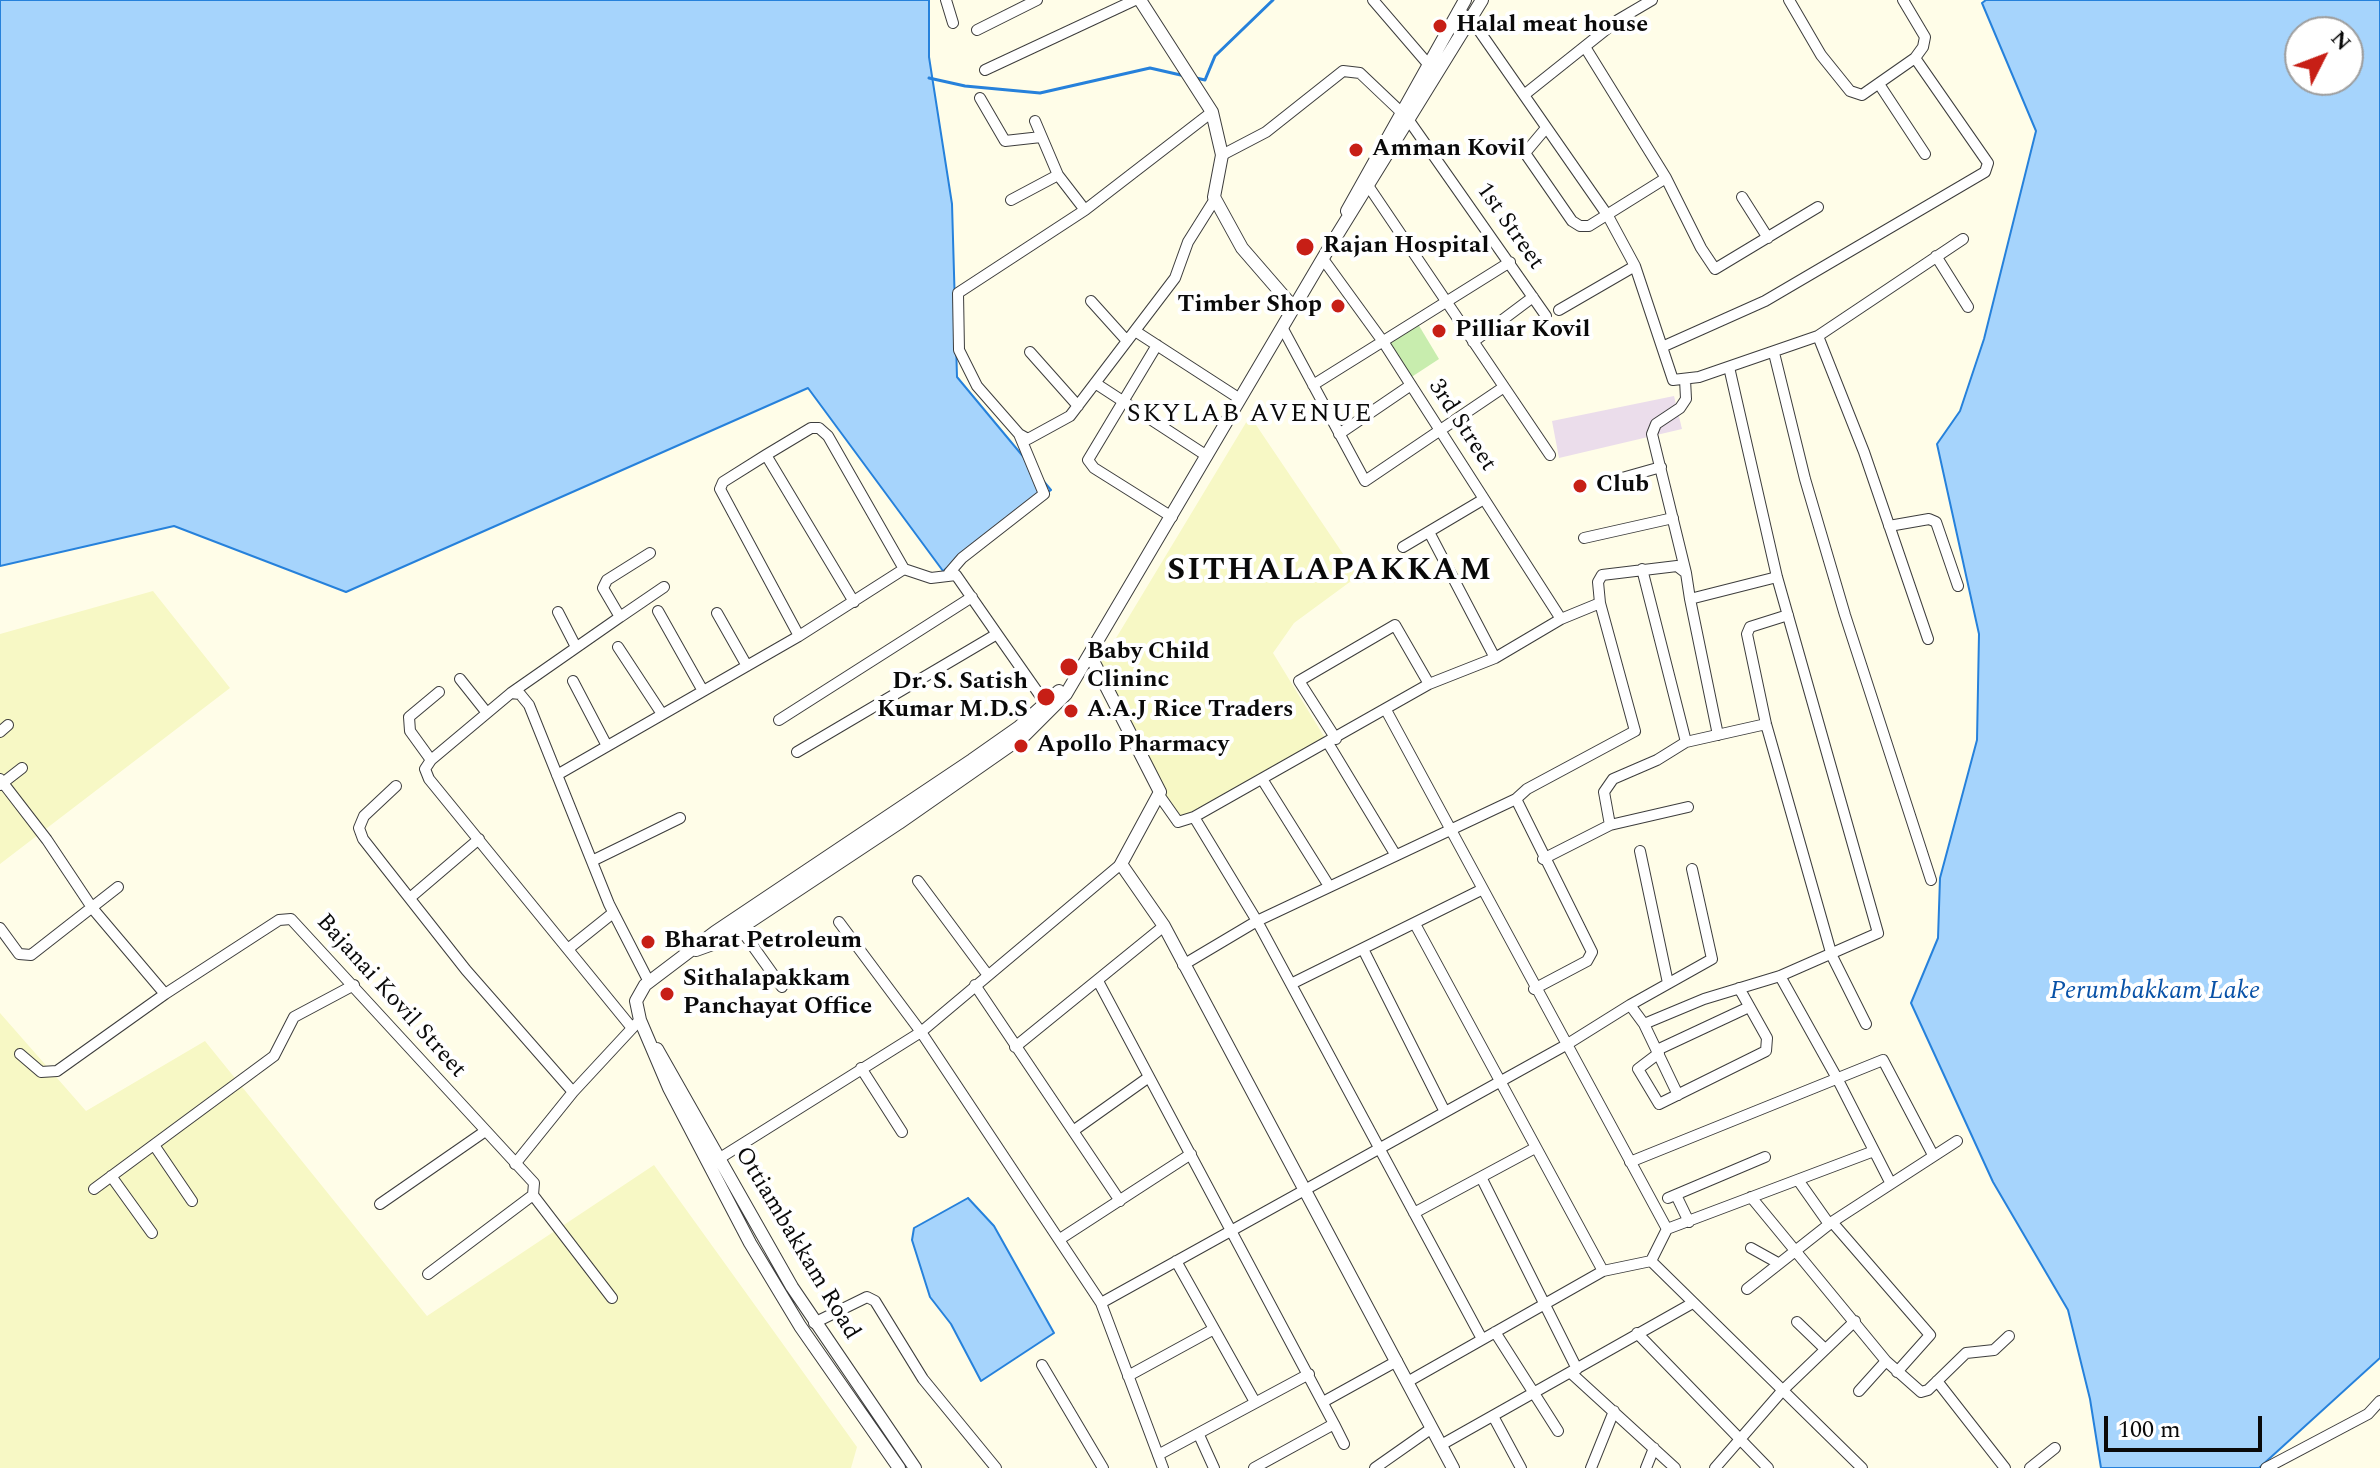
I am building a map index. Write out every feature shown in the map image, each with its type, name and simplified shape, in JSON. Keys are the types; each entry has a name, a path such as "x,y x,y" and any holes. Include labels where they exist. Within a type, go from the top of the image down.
{"street":[{"path":"946,0 953,23"},
{"path":"977,30 1037,0"},
{"path":"985,70 1138,0 1199,87 1212,112 1222,155 1215,199 1188,242 1175,278 1078,406 1053,427 1028,439 1019,434"},
{"path":"1373,0 1428,64"},
{"path":"696,950 721,941 816,880 1025,735 1066,694 1282,327 1482,0"},
{"path":"1524,95 1618,20 1652,0"},
{"path":"1789,0 1821,55 1850,91 1862,95 1915,58 1925,37 1903,0"},
{"path":"1325,256 1400,111 1462,6 1608,216 1635,266 1673,380 1729,367 1818,336 1963,239"},
{"path":"1585,47 1666,178 1715,269 1818,207"},
{"path":"1662,347 1765,301 1985,172 1988,163 1915,58"},
{"path":"1222,155 1266,132 1343,71 1360,73 1400,111"},
{"path":"1879,84 1925,154"},
{"path":"980,98 1005,141 1011,144 1041,137"},
{"path":"949,573 962,558 1044,494 1019,434 977,386 959,350 958,293 1085,210 1212,112"},
{"path":"1035,121 1058,175 1085,210"},
{"name":"1st Street","path":"1410,122 1546,316"},
{"path":"1546,128 1525,153 1572,221 1580,226 1589,226 1608,216 1666,178"},
{"path":"1011,200 1058,175"},
{"path":"1369,187 1550,455"},
{"path":"1742,197 1768,238"},
{"path":"1215,199 1242,248 1294,308"},
{"name":"3rd Street","path":"1325,256 1561,619"},
{"path":"1936,256 1968,307"},
{"path":"1313,385 1510,262"},
{"path":"1559,310 1635,266"},
{"path":"1473,342 1533,297"},
{"path":"1091,301 1127,341"},
{"path":"1282,327 1365,481 1504,387"},
{"path":"1135,331 1240,399"},
{"path":"1818,336 1928,639"},
{"path":"1157,345 1088,460 1094,468 1172,517"},
{"path":"1030,352 1078,406"},
{"path":"1774,353 1805,479 1841,600 1931,880"},
{"path":"1644,1024 1832,956 1878,933 1879,929 1777,577 1729,367"},
{"path":"1685,379 1686,399 1680,408 1656,424 1652,434 1686,573 1718,735"},
{"path":"1095,383 1207,456"},
{"path":"1339,434 1411,385"},
{"path":"799,636 720,489 723,482 766,455 811,428 819,428 828,436 904,569 931,578 949,573 956,575 1046,704"},
{"path":"766,455 854,602"},
{"path":"1622,478 1661,467"},
{"path":"1403,547 1484,499"},
{"path":"1584,538 1673,518"},
{"path":"1889,526 1929,519 1936,522 1958,586"},
{"path":"1429,532 1495,658"},
{"path":"620,617 603,584 650,553"},
{"path":"1183,965 1257,921 1516,799 1527,789 1635,731 1600,603 1598,582 1602,575 1642,569 1677,566 1686,573"},
{"path":"557,775 799,636 904,569"},
{"path":"1642,569 1686,742"},
{"path":"1690,599 1777,577"},
{"path":"636,1024 568,949 429,779 425,769 431,760 511,693 664,587"},
{"path":"779,720 972,597"},
{"path":"1090,655 1159,795 1178,822 1194,817 1429,684 1495,658 1561,619 1600,603"},
{"path":"658,611 703,691"},
{"path":"558,612 576,647"},
{"path":"717,613 747,666"},
{"path":"1788,615 1750,627 1747,634 1766,724 1832,956 1866,1024"},
{"path":"1395,854 1299,681 1395,625 1429,684"},
{"path":"797,752 997,634"},
{"path":"618,647 662,714"},
{"path":"515,1164 573,1092 636,1024 636,1001 649,982 696,950 715,932 905,807 1046,704 1090,655"},
{"path":"460,679 487,713"},
{"path":"573,681 607,746"},
{"path":"431,760 410,731 409,717 439,692"},
{"path":"511,693 520,694 529,705 613,913 649,982"},
{"path":"1386,710 1452,829 1534,989 1667,1229"},
{"path":"1610,825 1604,792 1613,779 1657,760 1686,742 1766,724"},
{"path":"20,1054 41,1072 57,1071 165,994 93,909 47,840 1,782 22,768"},
{"path":"1262,779 1329,886"},
{"path":"396,786 364,816 359,828 363,839 466,970 573,1092"},
{"path":"720,1158 921,1032 1121,864 1159,795"},
{"path":"1516,799 1543,859 1592,952 1592,958 1534,989"},
{"path":"1543,859 1610,825 1688,807"},
{"path":"1194,817 1257,921 1482,1339"},
{"path":"592,861 680,818"},
{"path":"411,897 479,839"},
{"path":"1640,851 1668,983"},
{"path":"1121,864 1164,926 1409,1381 1450,1467"},
{"path":"1101,1303 1303,1187 1379,1149 1566,1045 1712,959 1692,869"},
{"path":"918,881 987,974"},
{"path":"0,928 19,954 31,955 118,887"},
{"path":"1291,984 1481,890"},
{"path":"568,949 613,913"},
{"name":"Bajanai Kovil Street","path":"165,994 279,920 291,919 534,1183 533,1195 612,1298"},
{"path":"839,922 921,1032 1010,1171 1060,1239 1101,1303 1163,1468"},
{"path":"1415,924 1603,1271"},
{"path":"1015,1047 1164,926"},
{"path":"740,928 782,987"},
{"path":"1363,949 1445,1112"},
{"path":"1780,976 1890,1182"},
{"path":"1098,981 1344,1444"},
{"path":"94,1189 274,1056 294,1017 354,985"},
{"path":"975,985 1120,1201"},
{"path":"1739,988 1767,1038 1766,1051 1659,1104 1638,1069 1658,1051 1749,1007"},
{"path":"1630,1005 1644,1024 1678,1095"},
{"name":"Ottiambakkam Road","path":"636,1024 669,1064 814,1323 915,1468"},
{"name":"Ottiambakkam Road","path":"648,1037 669,1088 756,1254 800,1326 899,1468"},
{"path":"1630,1162 1883,1060 1933,1155"},
{"path":"861,1068 902,1132"},
{"path":"1073,1131 1149,1077"},
{"path":"380,1204 484,1132"},
{"path":"1747,1289 1830,1223 1957,1141"},
{"path":"154,1145 192,1201"},
{"path":"1414,1213 1535,1148"},
{"path":"1651,1261 1667,1229 1874,1151"},
{"path":"1060,1239 1191,1154"},
{"path":"1689,1222 1672,1196 1765,1157"},
{"path":"111,1176 152,1233"},
{"path":"1481,1177 1545,1304 1574,1371 1675,1468"},
{"path":"1798,1180 1830,1223 1930,1335 1897,1372"},
{"path":"428,1274 533,1195"},
{"path":"1751,1197 1886,1361 1921,1392 1966,1353 1994,1350 2009,1336"},
{"path":"1751,1248 1778,1263"},
{"path":"1176,1261 1255,1402"},
{"path":"1409,1381 1603,1271 1651,1261"},
{"path":"1651,1261 1691,1304 1862,1468"},
{"path":"814,1323 867,1297 875,1301 923,1379 996,1468"},
{"path":"1441,1445 1691,1304"},
{"path":"1715,1468 1782,1391 1855,1321"},
{"path":"1797,1322 1825,1349"},
{"path":"1128,1376 1214,1329"},
{"path":"1495,1332 1558,1431"},
{"path":"1637,1333 1768,1468"},
{"path":"1323,1402 1397,1361"},
{"path":"1859,1391 1886,1361"},
{"path":"1042,1365 1103,1468"},
{"path":"1158,1455 1309,1374"},
{"path":"1937,1381 2005,1468"},
{"path":"2266,1468 2368,1414 2380,1401"},
{"path":"1591,1468 1614,1411"},
{"path":"1493,1416 1521,1468"},
{"path":"1254,1468 1334,1424"},
{"path":"1375,1468 1432,1428"},
{"path":"1199,1435 1214,1468"},
{"path":"1646,1468 1654,1448"},
{"path":"2030,1468 2055,1448"}],"shaded area":[{"path":"1674,396 1682,429 1559,458 1552,421"}],"green space":[{"path":"1418,324 1439,359 1410,378 1387,341"},
{"path":"1250,416 1358,576 1294,623 1273,653 1328,743 1178,822 1101,663"},
{"path":"153,591 230,688 0,864 0,634"},
{"path":"0,1013 86,1111 205,1041 427,1316 654,1165 857,1447 851,1468 0,1468"}],"water":[{"path":"0,0 929,0 929,57 952,204 957,377 1051,490 943,571 808,388 346,592 174,526 0,566"},
{"name":"Perumbakkam Lake","path":"1986,0 2380,0 2380,1358 2259,1468 2101,1468 2090,1399 2068,1310 1993,1182 1911,1003 1938,938 1940,878 1977,740 1979,634 1937,444 1960,411 1984,339 2036,131 1982,3"},
{"path":"968,1198 994,1226 1054,1333 981,1381 951,1324 930,1297 912,1240 914,1228"}],"waterway":[{"path":"1196,78 1205,80 1215,56 1273,0"},
{"path":"929,78 965,86 1040,93 1150,68 1185,76"}],"place":[{"name":"Halal meat house","path":"1440,26"},
{"name":"Amman Kovil","path":"1356,150"},
{"name":"Rajan Hospital","path":"1305,247"},
{"name":"Timber Shop","path":"1338,306"},
{"name":"Pilliar Kovil","path":"1439,331"},
{"name":"Club","path":"1580,486"},
{"name":"Baby Child Clininc","path":"1069,667"},
{"name":"Dr. S. Satish Kumar M.D.S","path":"1046,697"},
{"name":"A.A.J Rice Traders","path":"1071,711"},
{"name":"Apollo Pharmacy","path":"1021,746"},
{"name":"Bharat Petroleum","path":"648,942"},
{"name":"Sithalapakkam Panchayat Office","path":"667,994"}],"district":[{"name":"SKYLAB AVENUE","path":"1250,416"},
{"name":"SITHALAPAKKAM","path":"1330,573"}]}
